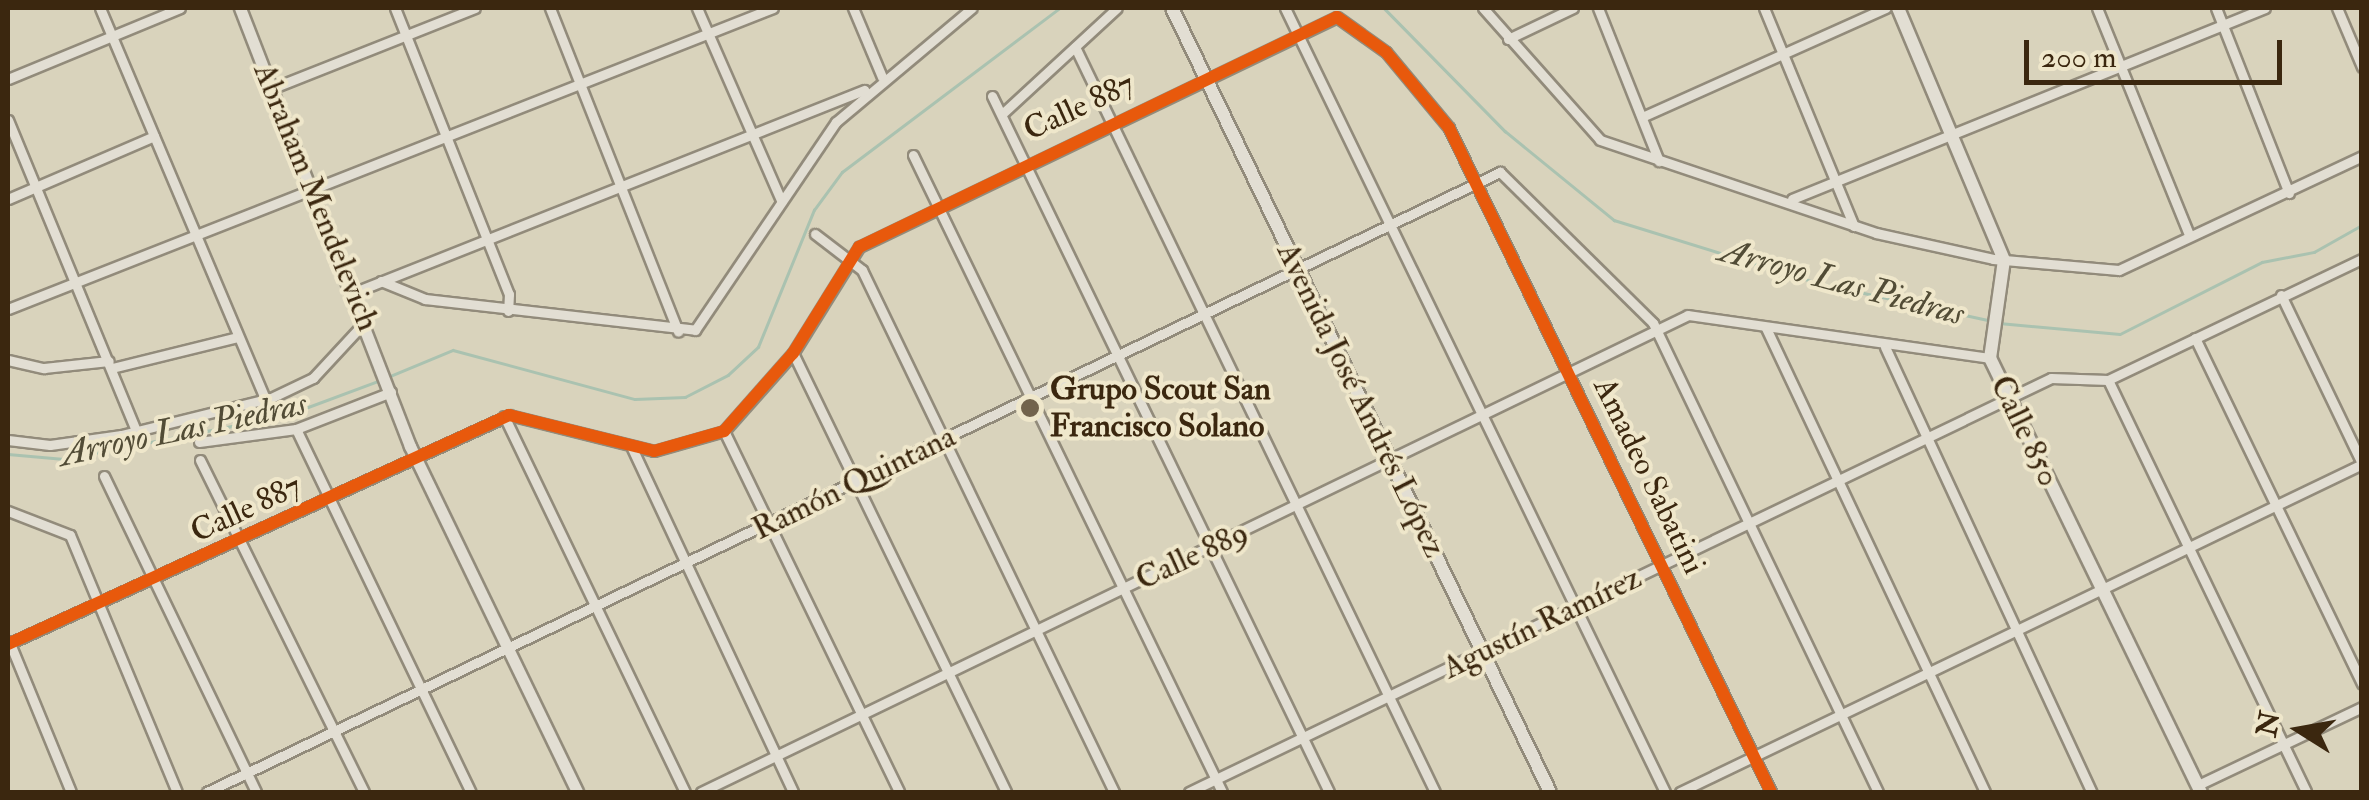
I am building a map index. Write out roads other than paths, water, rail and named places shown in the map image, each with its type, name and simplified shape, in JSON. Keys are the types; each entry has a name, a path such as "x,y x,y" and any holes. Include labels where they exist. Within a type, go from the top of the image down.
{"main road":[{"name":"Avenida José Andrés López","path":"1172,8 1550,792"},
{"path":"1898,8 2004,260"},
{"name":"Calle 850","path":"2004,260 1990,358 2199,789"}],"street":[{"path":"100,8 264,400"},
{"path":"8,79 180,8"},
{"name":"Abraham Mendelevich","path":"240,8 356,292 416,458 578,792"},
{"path":"395,8 488,238 508,311"},
{"path":"273,88 475,8"},
{"path":"550,8 678,332"},
{"path":"696,8 781,200"},
{"path":"8,309 194,232 772,8"},
{"path":"852,8 882,77"},
{"path":"382,281 394,293 678,332 710,317 781,200 866,90 972,8"},
{"path":"1002,114 1117,8"},
{"path":"1285,8 1664,792"},
{"path":"1483,8 1590,134 1659,161 1792,200 1854,226 2004,260 2119,270 2362,156"},
{"path":"1508,39 1573,8"},
{"path":"1598,8 1659,161"},
{"path":"1764,8 1854,226"},
{"path":"1642,117 1886,8"},
{"path":"2097,8 2189,235"},
{"path":"2216,8 2290,192"},
{"path":"1792,200 2265,8"},
{"path":"2337,8 2362,67"},
{"name":"Calle 887","path":"850,256 1026,163 1337,17"},
{"name":"Amadeo Sabatini","path":"1337,17 1358,25 1428,100 1476,184 1771,792"},
{"path":"1075,47 1434,792"},
{"path":"356,292 866,90"},
{"path":"992,96 1329,792"},
{"path":"8,120 136,431"},
{"path":"8,199 154,136"},
{"path":"913,155 1222,792"},
{"name":"Ramón Quintana","path":"208,792 1500,172 1657,331"},
{"path":"816,234 850,256 1114,792"},
{"path":"504,416 632,448 669,449 724,431 793,354 850,256"},
{"path":"2306,792 2108,380 2362,258"},
{"path":"1680,792 2362,464 2281,295"},
{"name":"Calle 889","path":"701,792 1683,317 1766,328"},
{"path":"8,440 50,445 136,431 264,400 314,378 366,322"},
{"path":"1766,328 1990,358"},
{"path":"1766,328 1984,792"},
{"path":"1657,331 1878,792"},
{"path":"8,360 56,368 110,364 238,337"},
{"path":"2195,338 2362,684"},
{"path":"1885,346 1921,440 2092,792"},
{"path":"793,354 1006,792"},
{"name":"Agustín Ramírez","path":"1190,792 2057,376 2108,380"},
{"path":"199,442 296,429 393,388"},
{"path":"504,416 685,792"},
{"name":"Calle 887","path":"8,642 102,607 504,416"},
{"path":"296,429 471,792"},
{"path":"724,431 899,792"},
{"path":"632,448 684,566 794,792"},
{"path":"200,460 364,792"},
{"path":"104,476 256,792"},
{"path":"8,511 70,535 177,792"},
{"path":"8,642 71,792"},
{"path":"2183,792 2199,789 2362,707"}],"waterway":[{"name":"Arroyo Las Piedras","path":"388,377 453,350 635,399 685,397 728,375 758,347 814,210 842,172 1060,8"},
{"name":"Arroyo Las Piedras","path":"1384,8 1505,131 1614,220 1818,283 1992,321"},
{"name":"Arroyo Las Piedras","path":"1999,323 2120,334 2262,262 2314,252 2362,225"},
{"name":"Arroyo Las Piedras","path":"8,454 64,459 284,416 381,380"}],"place":[{"name":"Grupo Scout San Francisco Solano","path":"1030,408"}]}
